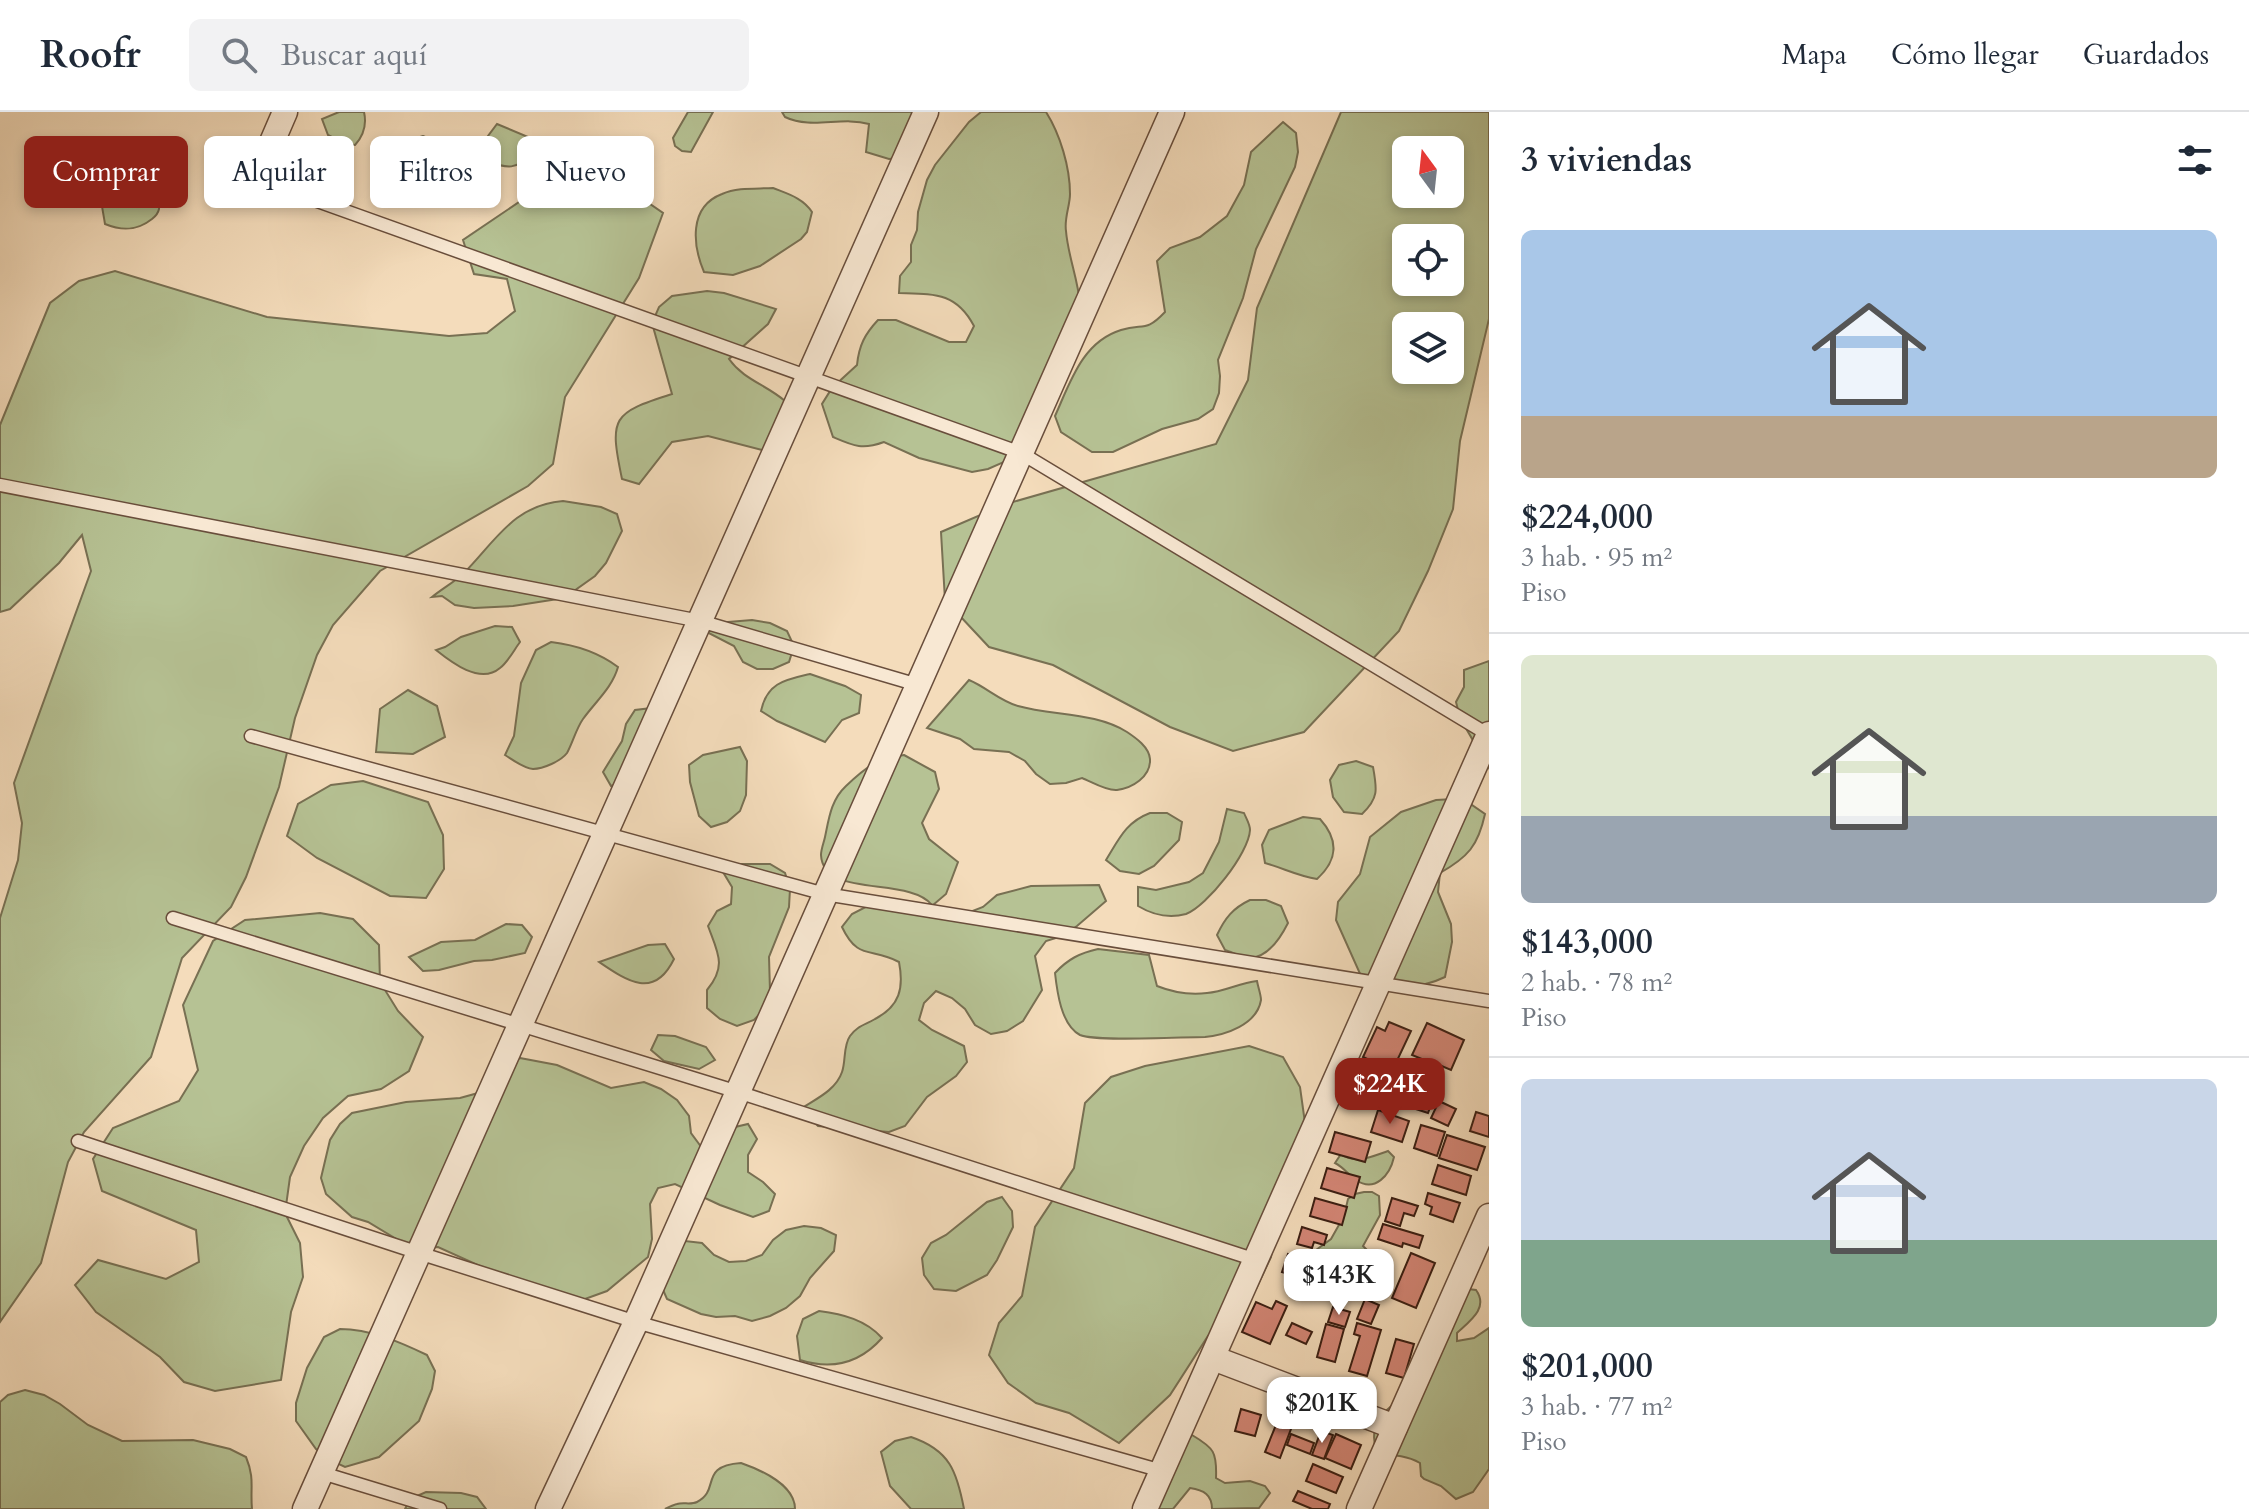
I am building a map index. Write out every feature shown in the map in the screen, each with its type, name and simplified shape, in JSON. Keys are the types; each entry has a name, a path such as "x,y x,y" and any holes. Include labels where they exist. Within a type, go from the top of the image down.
{"street":[{"path":"275,136 285,112"},
{"path":"305,1509 926,112"},
{"path":"548,1509 636,1322 1172,112"},
{"path":"1145,1509 1489,734"},
{"path":"1359,1509 1488,1222"},
{"path":"1213,1358 1395,1427"}],"lane":[{"path":"337,208 1021,453 1489,734"},
{"path":"0,485 700,621 918,685"},
{"path":"251,736 825,894 1489,1001"},
{"path":"173,918 738,1092 1256,1260"},
{"path":"78,1141 636,1322 1162,1471"},
{"path":"322,1473 440,1509"}],"green space":[{"path":"339,112 364,112 364,130 354,145 354,136 328,135 322,119"},
{"path":"688,112 713,112 691,152 675,146 673,138"},
{"path":"782,112 917,112 898,158 889,159 866,152 869,124 795,121 785,117"},
{"path":"981,112 1046,112 1056,130 1068,173 1070,194 1066,231 1080,304 1022,454 988,469 972,472 919,458 884,442 858,446 833,437 822,404 832,388 857,365 863,340 878,320 896,320 949,342 966,342 974,326 960,307 943,297 899,293 900,276 911,262 911,245 927,180 969,122"},
{"path":"1341,112 1489,112 1489,319 1460,441 1453,509 1399,631 1304,732 1233,751 1170,727 1053,665 989,647 945,600 941,532 1006,504 1216,444 1248,380 1257,308"},
{"path":"1283,122 1296,133 1298,152 1295,167 1256,249 1243,298 1218,360 1219,393 1213,409 1198,419 1162,429 1113,452 1092,452 1061,432 1055,416 1079,365 1096,344 1108,336 1148,325 1165,312 1157,261 1170,248 1200,237 1227,216 1244,185 1251,152"},
{"path":"497,124 526,136 517,136 517,165 501,166 501,136 488,136"},
{"path":"773,188 795,197 812,212 807,232 760,266 733,275 704,272 696,239 698,218 703,208 711,200 728,192"},
{"path":"517,203 517,208 654,207 663,213 639,278 565,397 553,464 528,486 380,571 333,625 317,655 295,718 279,787 246,877 231,907 182,958 151,1057 84,1132 68,1162 41,1263 0,1322 0,918 18,860 22,823 14,783 91,571 82,535 59,563 10,609 0,612 0,425 50,303 79,281 115,271 267,317 449,336 487,333 515,311 507,279 474,274 463,240"},
{"path":"103,208 159,208 156,216 135,228 123,229 105,224"},
{"path":"707,291 776,309 768,324 729,359 741,372 785,401 782,450 762,450 708,436 672,442 639,484 622,479 616,442 620,420 637,407 672,394 652,323 659,307 672,296"},
{"path":"563,501 601,507 617,514 622,531 606,563 595,576 564,598 513,606 474,608 455,605 442,596 432,597 463,574 518,517 546,504"},
{"path":"752,620 770,623 787,631 794,646 789,662 773,669 757,669 743,662 734,646 699,628 716,623"},
{"path":"495,626 512,627 520,642 506,663 492,673 466,670 436,650 461,637"},
{"path":"551,642 586,650 618,667 608,688 581,723 567,753 552,764 533,769 505,755 514,736 521,683 536,650"},
{"path":"1489,661 1489,768 1460,718 1456,702 1464,687 1464,670"},
{"path":"810,674 861,695 859,713 842,720 825,742 761,711 768,694 778,684"},
{"path":"969,680 1018,706 1101,721 1131,734 1149,755 1147,771 1134,784 1117,790 1082,778 1050,784 1025,761 1009,752 974,749 960,739 927,728"},
{"path":"408,690 437,706 445,737 413,754 376,752 380,709"},
{"path":"652,708 627,781 611,786 603,772 622,741 626,724 635,710"},
{"path":"740,747 747,761 746,795 740,811 727,822 711,827 699,816 689,765 703,755"},
{"path":"904,755 935,772 939,789 922,823 929,839 958,862 946,894 933,905 965,914 983,907 997,895 1031,886 1099,885 1106,901 1062,936 1046,941 1035,956 1042,990 1023,1021 1007,1031 991,1034 975,1025 965,1009 952,998 936,991 924,1003 919,1020 964,1046 967,1062 956,1076 927,1097 905,1126 889,1132 818,1126 802,1108 835,1084 842,1072 850,1036 890,1008 898,995 901,980 899,962 860,949 842,927 852,914 883,898 932,905 921,896 905,891 851,883 836,877 825,869 821,855 831,810 841,791 872,765"},
{"path":"1356,761 1373,767 1375,781 1374,798 1362,814 1344,812 1333,797 1330,780 1339,765"},
{"path":"363,781 428,802 443,835 444,869 426,898 390,896 317,858 287,836 298,804 331,785"},
{"path":"1454,799 1469,803 1485,814 1470,850 1440,873 1438,892 1451,924 1452,942 1445,977 1423,985 1403,986 1361,976 1336,920 1338,902 1360,874 1370,837 1401,812 1436,800"},
{"path":"1227,809 1244,813 1249,823 1248,840 1235,865 1205,901 1186,914 1173,916 1149,912 1138,906 1138,887 1156,890 1189,882 1203,873 1219,842"},
{"path":"1150,813 1167,813 1182,822 1179,840 1154,866 1139,874 1120,871 1106,860 1129,826"},
{"path":"1303,817 1320,819 1333,842 1329,865 1317,879 1265,863 1262,845 1269,830"},
{"path":"737,864 770,864 785,873 790,889 789,907 769,957 770,991 766,1007 754,1020 737,1026 720,1019 707,1008 707,990 719,966 708,926 717,911 731,904 732,887 723,872"},
{"path":"1250,900 1266,900 1281,906 1288,923 1269,950 1250,958 1225,950 1217,935 1230,914"},
{"path":"320,913 353,919 379,945 380,982 398,1011 423,1037 409,1071 381,1089 348,1096 323,1118 304,1146 290,1177 285,1213 300,1243 303,1277 291,1312 281,1380 215,1391 184,1382 160,1357 96,1312 75,1285 98,1260 166,1279 199,1262 196,1230 102,1191 93,1159 113,1128 179,1101 198,1070 183,1005 213,941 245,920"},
{"path":"506,924 522,925 532,937 525,953 423,971 409,957 441,942 475,940"},
{"path":"665,944 674,959 666,972 649,983 630,980 599,962 648,945"},
{"path":"1098,949 1149,955 1157,986 1175,991 1195,994 1213,992 1257,981 1261,1000 1258,1009 1239,1027 1213,1036 1120,1039 1080,1035 1064,1016 1055,973 1075,957"},
{"path":"658,1035 675,1036 706,1047 715,1060 699,1069 664,1061 651,1050"},
{"path":"1249,1046 1283,1057 1300,1087 1305,1123 1282,1189 1271,1257 1256,1289 1208,1336 1170,1395 1119,1443 1069,1413 1036,1403 1008,1383 989,1355 999,1323 1022,1296 1035,1227 1074,1168 1085,1103 1111,1077 1145,1066"},
{"path":"520,1058 557,1065 611,1088 644,1082 661,1089 677,1100 689,1116 691,1133 702,1148 731,1128 748,1124 757,1139 748,1155 748,1172 775,1194 769,1211 753,1217 675,1184 658,1188 650,1204 652,1239 648,1257 607,1291 574,1303 522,1285 438,1247 413,1249 368,1222 352,1217 326,1194 321,1178 330,1140 352,1113 478,1093"},
{"path":"1388,1151 1394,1157 1392,1164 1385,1176 1375,1183 1356,1180 1335,1163 1341,1154 1358,1159"},
{"path":"1364,1192 1379,1196 1380,1215 1363,1246 1377,1254 1381,1261 1376,1268 1367,1271 1352,1260 1335,1256 1322,1268 1315,1263 1316,1250 1331,1239 1344,1216 1348,1199"},
{"path":"1002,1197 1012,1211 1013,1227 987,1275 956,1291 934,1289 924,1275 922,1258 931,1243 946,1235 987,1202"},
{"path":"804,1226 821,1228 836,1235 834,1251 810,1278 800,1296 786,1308 752,1321 735,1316 701,1314 667,1299 660,1283 685,1241 702,1243 714,1255 729,1262 746,1261 762,1255 773,1240 786,1230"},
{"path":"1468,1289 1476,1290 1479,1308 1457,1333 1457,1341 1474,1338 1489,1328 1489,1469 1473,1492 1456,1499 1441,1486 1421,1476 1420,1463 1404,1457 1377,1454 1374,1436 1378,1421 1403,1397"},
{"path":"819,1311 854,1319 882,1338 855,1359 845,1362 823,1364 800,1360 797,1336 803,1319"},
{"path":"340,1329 374,1334 406,1345 427,1355 435,1371 432,1389 419,1421 379,1457 345,1467 316,1449 296,1421 296,1403 307,1368 324,1337"},
{"path":"25,1390 44,1395 88,1425 122,1441 193,1440 230,1449 246,1457 251,1477 252,1509 0,1509 0,1402 8,1395"},
{"path":"1192,1435 1213,1452 1216,1478 1225,1483 1250,1481 1265,1486 1270,1493 1259,1508 1212,1509 1211,1500 1206,1494 1190,1488 1173,1509 1137,1509"},
{"path":"911,1437 935,1449 950,1464 964,1509 911,1509 890,1486 881,1452 895,1441"},
{"path":"741,1463 767,1474 783,1486 794,1500 795,1509 665,1509 679,1503 697,1502 708,1491 719,1469"},
{"path":"426,1492 461,1493 477,1497 486,1509 405,1509 410,1499"}],"building":[{"path":"1389,1022 1411,1031 1395,1065 1389,1062 1384,1074 1374,1069 1376,1063 1363,1057 1377,1027 1385,1031"},
{"path":"1427,1023 1464,1040 1451,1070 1437,1064 1429,1081 1415,1074 1422,1059 1412,1055"},
{"path":"1368,1084 1399,1094 1392,1113 1362,1103"},
{"path":"1421,1095 1433,1099 1428,1113 1416,1109"},
{"path":"1439,1101 1456,1109 1448,1126 1431,1118"},
{"path":"1378,1110 1409,1121 1402,1142 1371,1132"},
{"path":"1476,1112 1489,1116 1489,1137 1470,1131"},
{"path":"1421,1125 1445,1132 1437,1156 1414,1148"},
{"path":"1335,1132 1371,1142 1365,1162 1329,1152"},
{"path":"1447,1135 1485,1147 1477,1170 1439,1158"},
{"path":"1438,1165 1471,1176 1466,1195 1432,1184"},
{"path":"1327,1168 1360,1177 1354,1198 1321,1188"},
{"path":"1428,1193 1460,1203 1453,1222 1430,1214 1432,1207 1425,1204"},
{"path":"1315,1198 1347,1207 1342,1225 1310,1216"},
{"path":"1392,1198 1418,1206 1414,1216 1404,1213 1400,1226 1385,1221"},
{"path":"1383,1224 1423,1236 1419,1248 1403,1243 1402,1247 1378,1239"},
{"path":"1302,1227 1327,1235 1324,1245 1314,1242 1312,1248 1297,1244"},
{"path":"1411,1253 1435,1263 1416,1308 1392,1298"},
{"path":"1288,1254 1314,1262 1309,1280 1282,1272"},
{"path":"1344,1262 1354,1266 1351,1274 1355,1275 1349,1295 1326,1287 1329,1278 1337,1281"},
{"path":"1365,1299 1379,1305 1371,1324 1357,1319"},
{"path":"1276,1301 1287,1306 1270,1344 1242,1332 1256,1302 1272,1309"},
{"path":"1333,1307 1350,1312 1345,1327 1328,1322"},
{"path":"1292,1323 1312,1332 1306,1344 1286,1335"},
{"path":"1357,1323 1381,1330 1367,1376 1349,1371 1360,1336 1354,1334"},
{"path":"1326,1324 1344,1329 1335,1362 1317,1357"},
{"path":"1396,1339 1414,1344 1404,1378 1386,1373"},
{"path":"1241,1409 1261,1415 1255,1436 1235,1431"},
{"path":"1280,1415 1294,1421 1280,1458 1265,1452"},
{"path":"1321,1431 1333,1435 1324,1459 1312,1455"},
{"path":"1291,1434 1314,1443 1310,1454 1287,1445"},
{"path":"1336,1434 1361,1445 1351,1469 1325,1458"},
{"path":"1313,1464 1343,1477 1336,1493 1306,1481"},
{"path":"1298,1491 1330,1504 1328,1509 1312,1509 1293,1501"}]}
